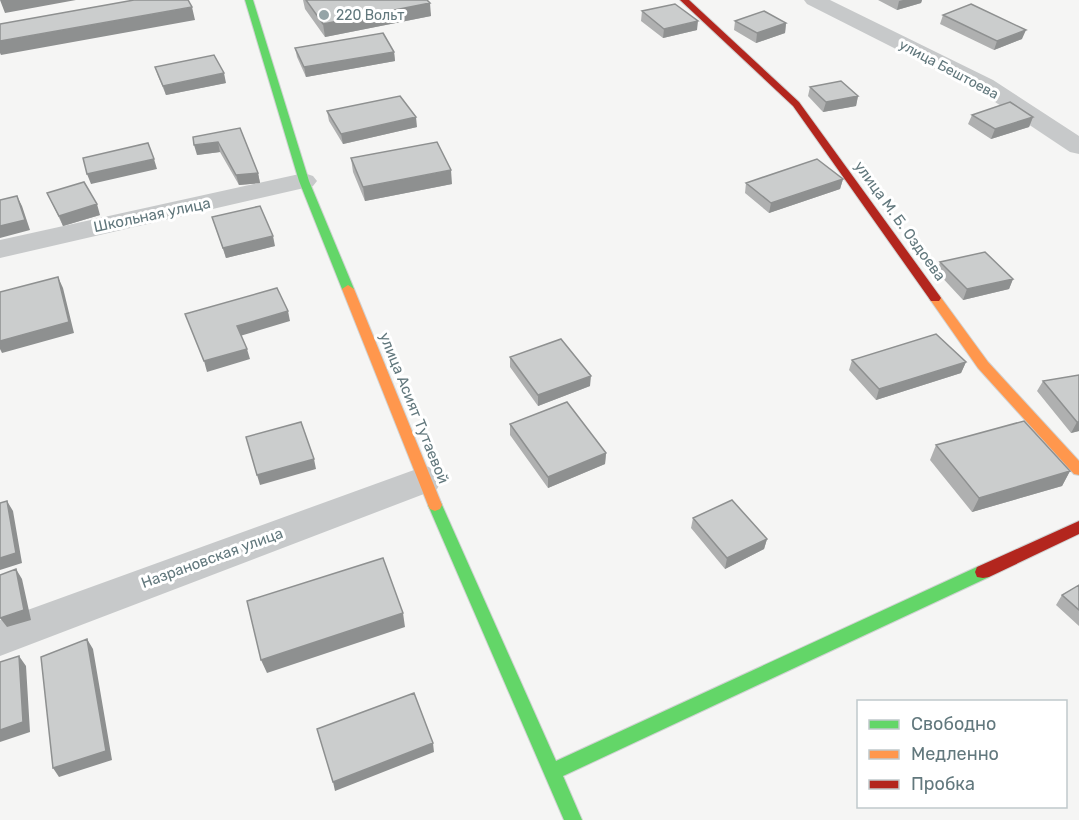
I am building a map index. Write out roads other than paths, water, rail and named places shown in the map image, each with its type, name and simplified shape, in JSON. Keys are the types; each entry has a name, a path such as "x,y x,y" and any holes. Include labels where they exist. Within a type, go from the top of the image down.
{"street":[{"name":"улица Асият Тутаевой","path":"249,0 304,181 425,479 573,820"},
{"name":"улица М. Б. Оздоева","path":"684,0 796,104 983,365 1079,470"},
{"name":"улица Бештоева","path":"813,0 985,85 1079,147"},
{"name":"Школьная улица","path":"0,249 304,181"},
{"name":"Назрановская улица","path":"0,638 425,479"},
{"path":"551,772 1079,527"}],"place":[{"name":"220 Вольт","path":"324,15"}]}
